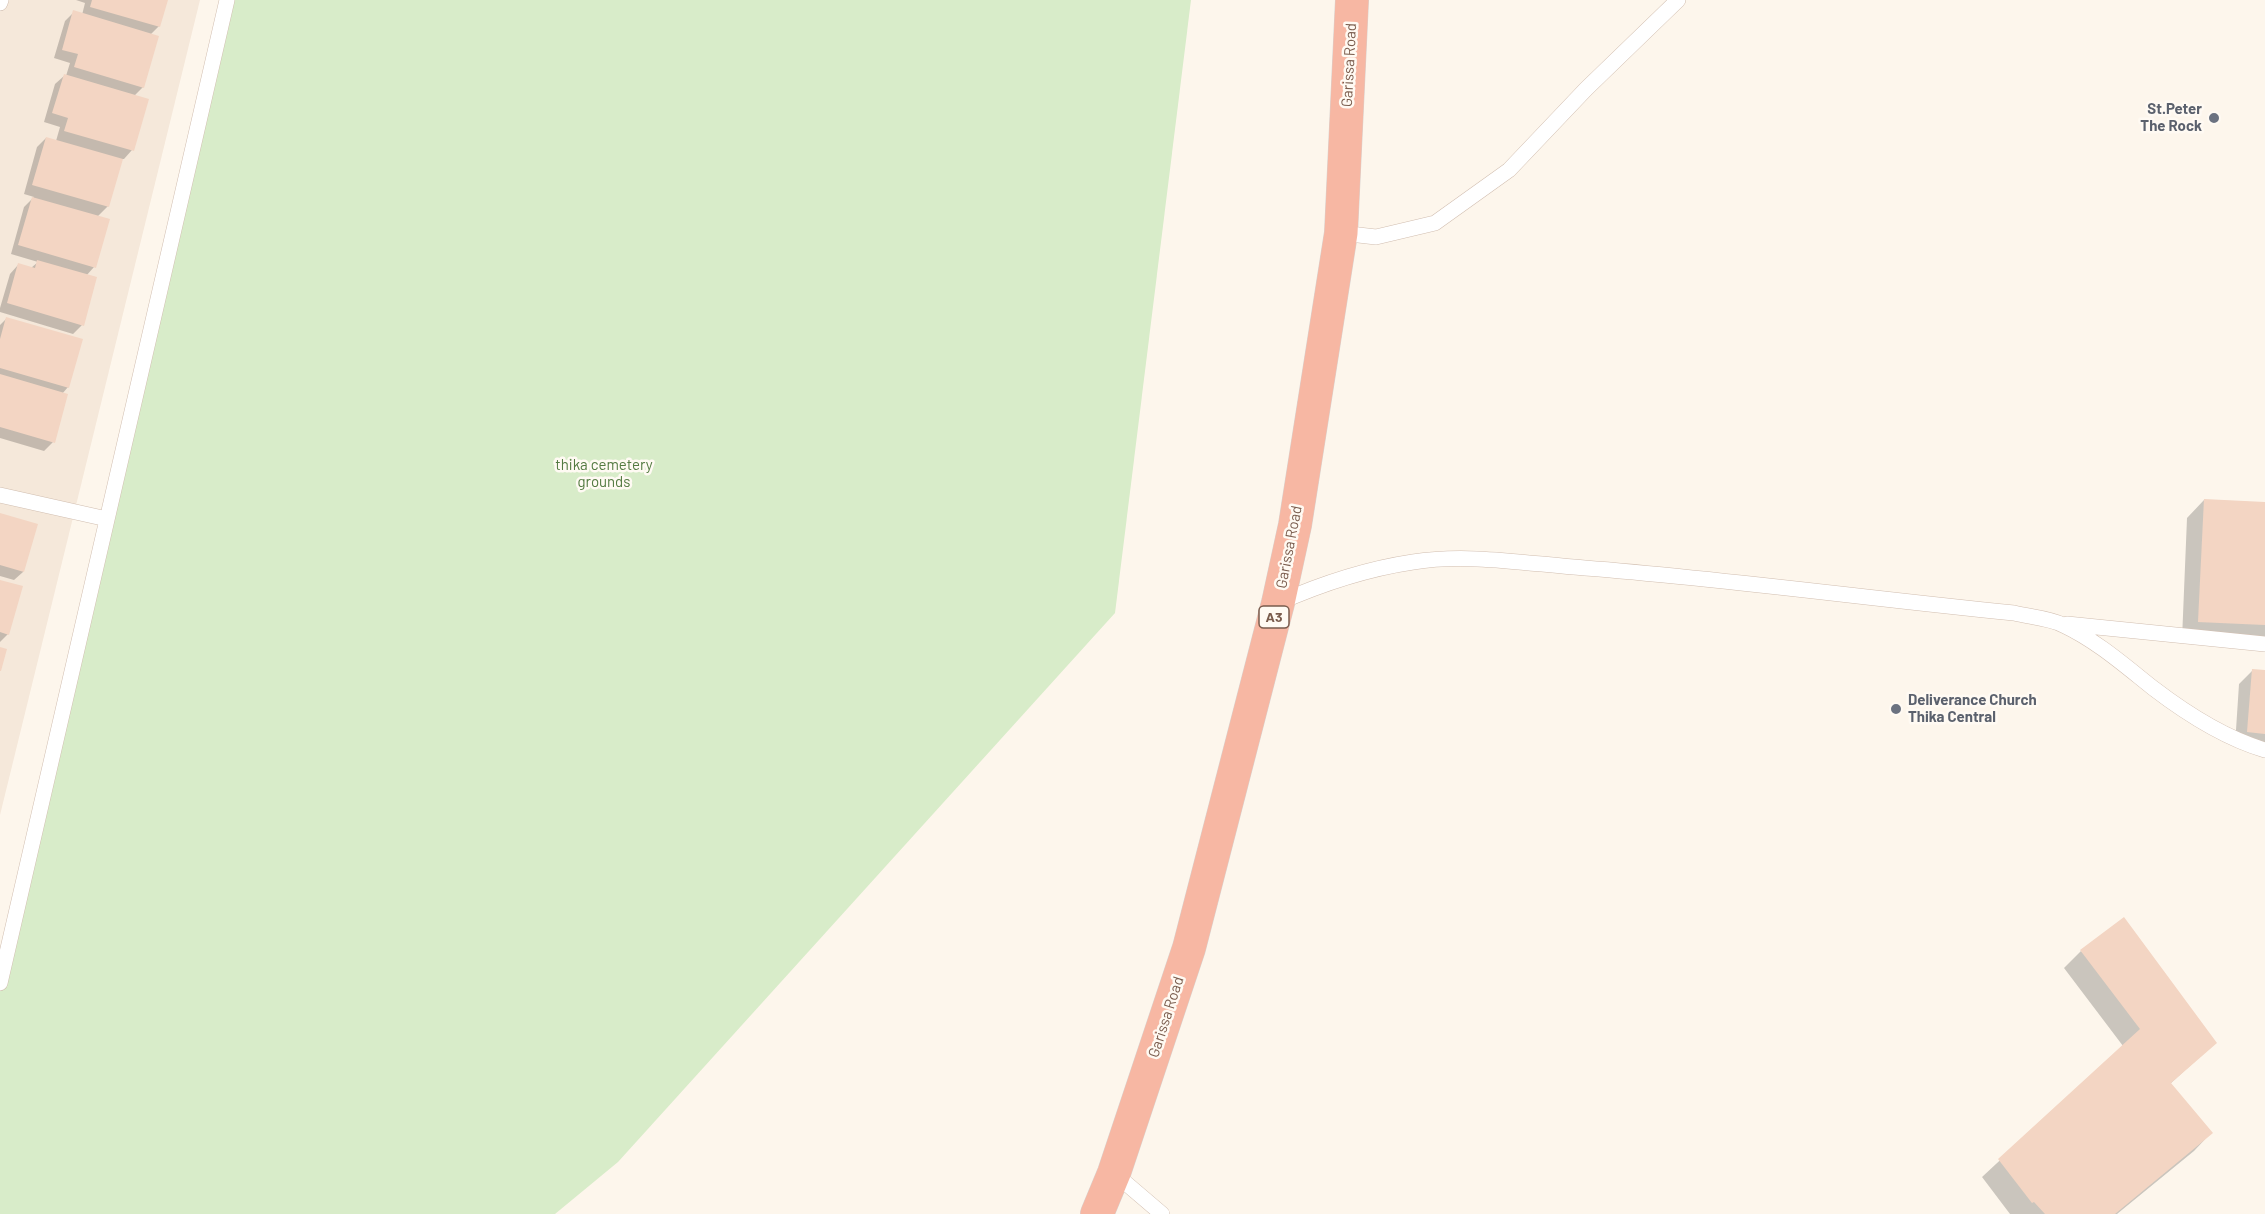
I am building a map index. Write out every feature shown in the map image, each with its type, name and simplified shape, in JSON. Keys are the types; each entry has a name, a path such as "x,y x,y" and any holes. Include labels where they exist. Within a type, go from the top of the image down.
{"highway":[{"name":"Garissa Road","path":"1096,1214 1114,1173 1189,948 1278,603 1295,525 1341,233 1352,0"}],"lane":[{"path":"0,983 228,0"},
{"path":"1341,233 1376,237 1435,223 1509,170 1586,89 1678,0"},
{"path":"0,495 107,519"},
{"path":"1278,603 1320,585 1370,572 1413,562 1461,559 1684,576 1789,587 1899,602 2014,613 2061,624 2265,644"},
{"path":"2061,624 2098,644 2196,718 2238,742 2265,750"},
{"path":"1114,1173 1162,1214"}],"shaded area":[{"path":"0,0 200,0 0,815"}],"green space":[{"name":"thika cemetery grounds","path":"234,0 1191,0 1115,613 618,1162 555,1214 0,1214 0,954"}],"building":[{"path":"92,0 168,0 160,27 90,7"},
{"path":"73,10 159,36 144,88 74,67 78,54 62,50"},
{"path":"64,74 149,99 134,151 64,131 68,118 52,113"},
{"path":"46,137 123,159 109,207 32,185"},
{"path":"32,197 110,219 96,268 18,245"},
{"path":"37,260 97,277 84,326 7,303 18,263 35,268"},
{"path":"6,317 83,339 69,388 0,368 0,339"},
{"path":"0,374 68,394 55,443 0,427"},
{"path":"2204,499 2265,502 2265,625 2198,622"},
{"path":"0,513 38,524 24,572 0,565"},
{"path":"0,580 23,586 9,635 0,632"},
{"path":"0,647 7,649 1,671 0,671"},
{"path":"2252,669 2265,670 2265,734 2247,732"},
{"path":"2124,917 2217,1043 2171,1083 2213,1133 2115,1214 2045,1214 2034,1202 2032,1203 1998,1159 2140,1029 2080,950"}],"place":[{"name":"St.Peter The Rock","path":"2214,118"},
{"name":"Deliverance Church Thika Central","path":"1896,709"}]}
